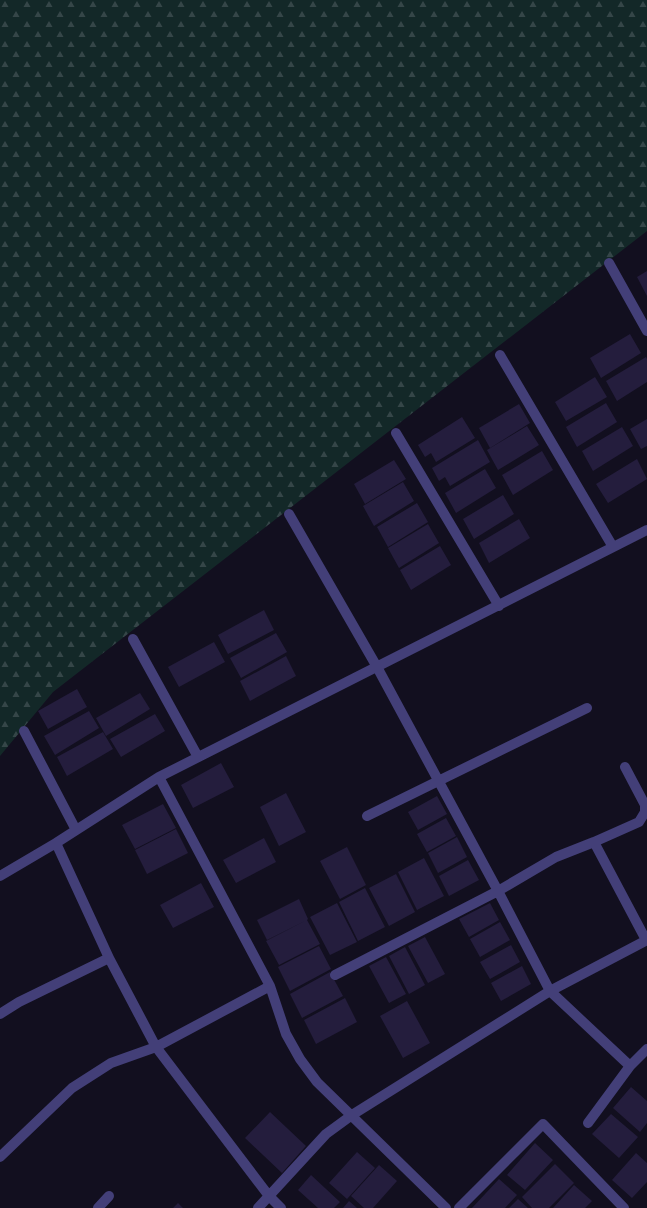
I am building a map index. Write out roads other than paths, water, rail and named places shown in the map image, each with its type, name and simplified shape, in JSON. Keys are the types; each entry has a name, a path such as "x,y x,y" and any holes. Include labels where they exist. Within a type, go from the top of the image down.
{"street":[{"path":"609,263 647,331"},
{"path":"500,356 613,547"},
{"path":"396,433 499,606"},
{"path":"290,514 377,667 498,891 550,991 630,1066"},
{"path":"0,876 56,843 159,777 647,530"},
{"path":"133,639 198,757"},
{"path":"367,816 587,708"},
{"path":"24,731 76,830"},
{"path":"335,975 498,891 556,857 640,822 645,812 645,806 625,767"},
{"path":"159,777 270,986 286,1034 300,1059 317,1082 446,1208"},
{"path":"258,1208 326,1134 352,1115 550,991 647,940 594,842"},
{"path":"56,843 109,958 156,1046 269,1196 281,1208"},
{"path":"0,1014 19,1002 109,958"},
{"path":"0,1157 72,1088 111,1063 156,1046 270,986"},
{"path":"588,1123 630,1066 647,1049"},
{"path":"459,1208 543,1124 624,1208"},
{"path":"98,1208 109,1196"}]}
